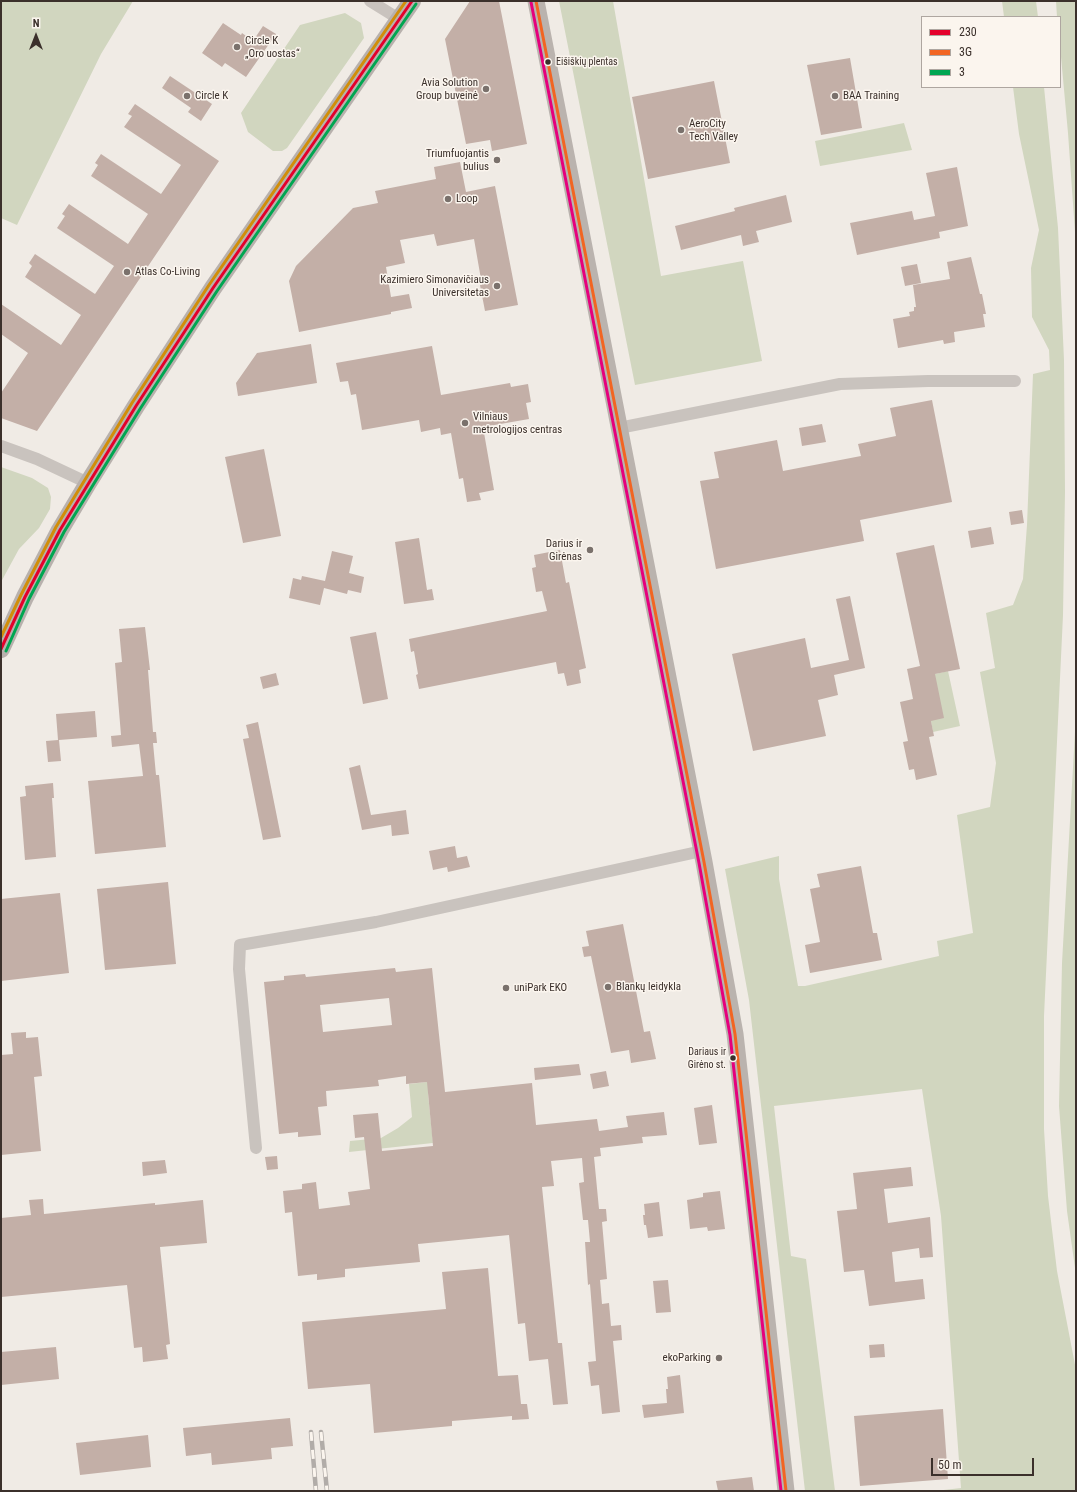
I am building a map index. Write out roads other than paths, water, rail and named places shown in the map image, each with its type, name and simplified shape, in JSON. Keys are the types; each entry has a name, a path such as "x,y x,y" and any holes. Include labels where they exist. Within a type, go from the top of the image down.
{"main road":[{"path":"1,649 28,590 60,530 88,483 213,288 412,1"},
{"path":"536,1 702,851 735,1034 786,1491"}],"street":[{"path":"370,1 399,18"},
{"path":"619,428 840,384 928,381 1015,381"},
{"path":"1,446 36,459 88,483"},
{"path":"256,1148 239,969 240,945 376,922 702,851"}],"railway":[{"path":"311,1432 316,1491"},
{"path":"321,1432 327,1491"}],"place":[{"name":"Circle K „Oro uostas“","path":"237,47"},
{"name":"Eišiškių plentas","path":"548,62"},
{"name":"Avia Solution Group buveinė","path":"486,89"},
{"name":"Circle K","path":"187,96"},
{"name":"BAA Training","path":"835,96"},
{"name":"AeroCity Tech Valley","path":"681,130"},
{"name":"Triumfuojantis bulius","path":"497,160"},
{"name":"Loop","path":"448,199"},
{"name":"Atlas Co-Living","path":"127,272"},
{"name":"Kazimiero Simonavičiaus Universitetas","path":"497,286"},
{"name":"Vilniaus metrologijos centras","path":"465,423"},
{"name":"Darius ir Girėnas","path":"590,550"},
{"name":"Blankų leidykla","path":"608,987"},
{"name":"uniPark EKO","path":"506,988"},
{"name":"Dariaus ir Girėno st.","path":"733,1058"},
{"name":"ekoParking","path":"719,1358"}]}
